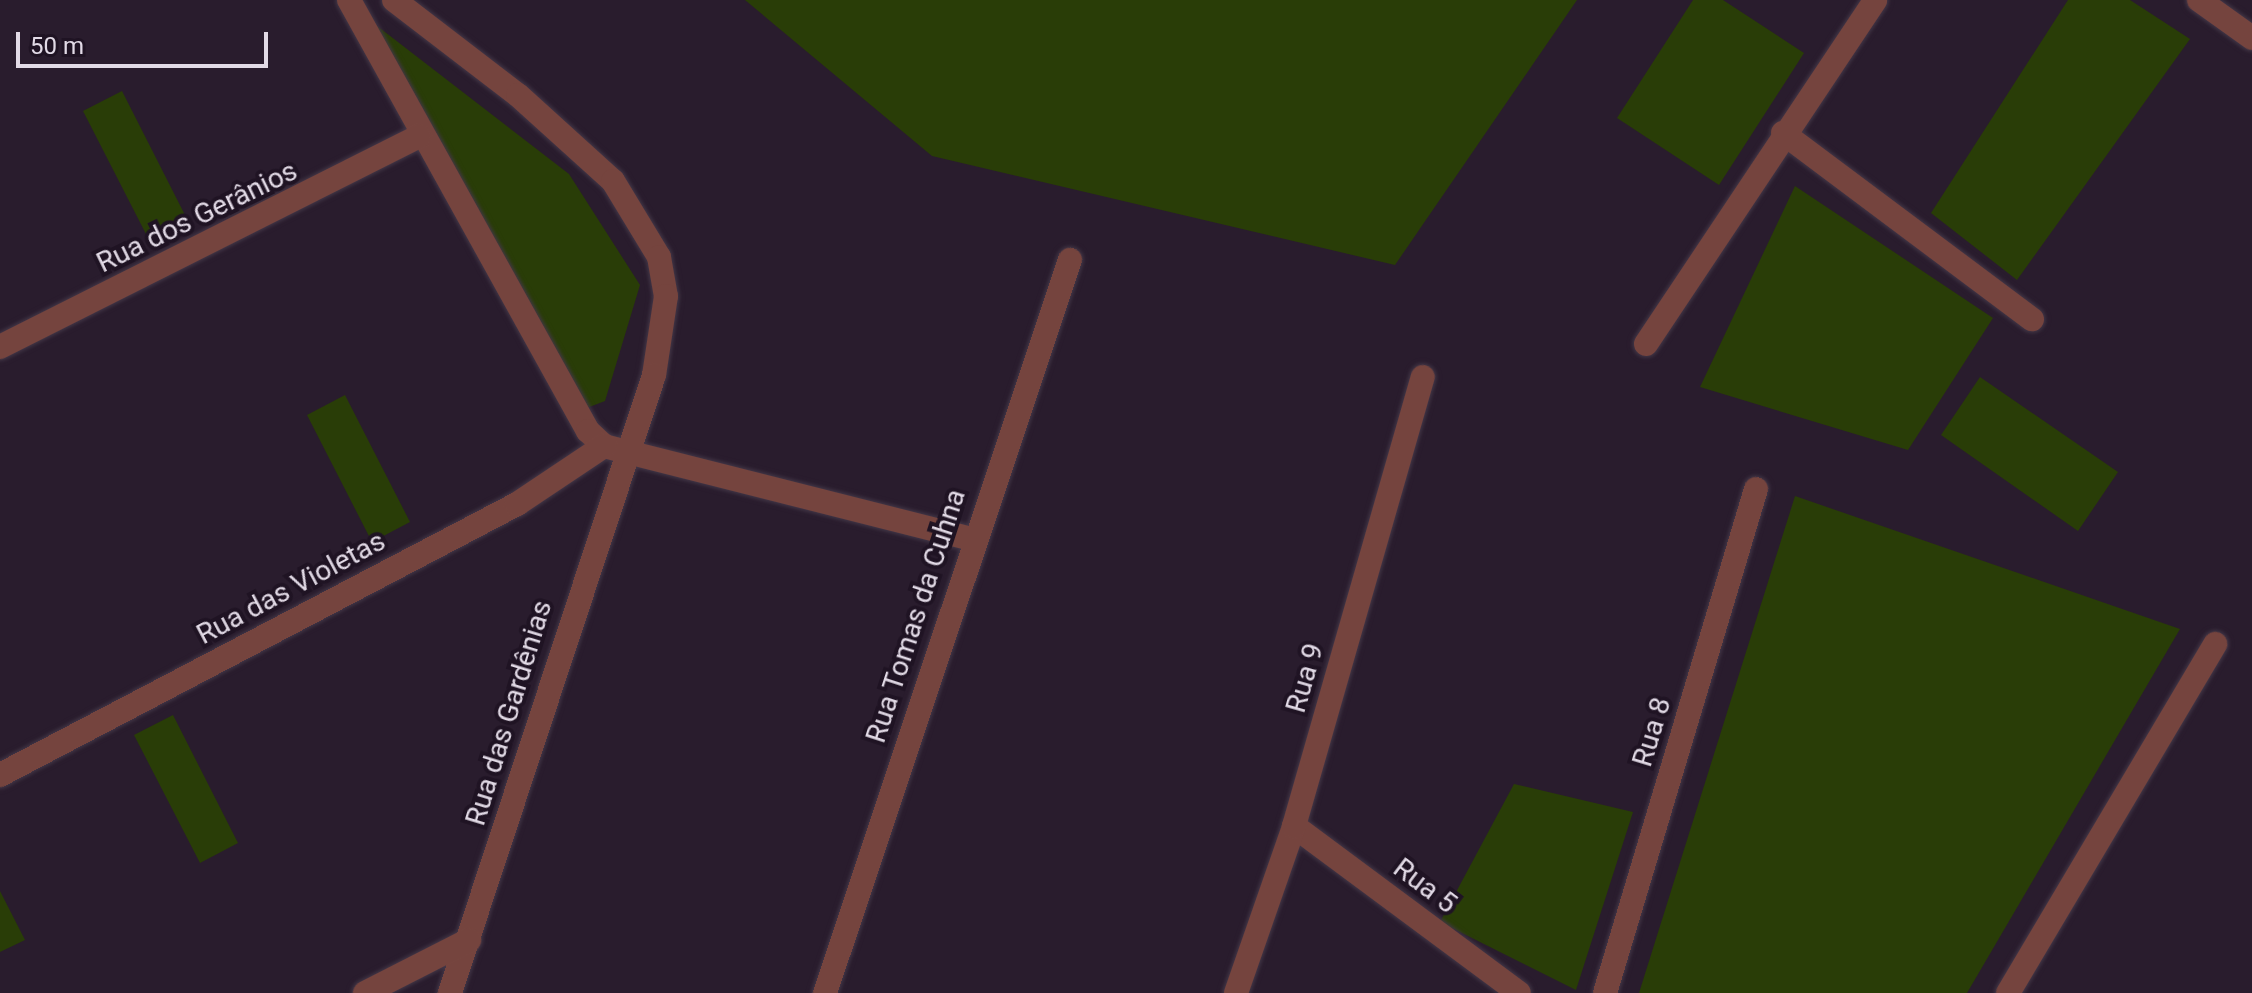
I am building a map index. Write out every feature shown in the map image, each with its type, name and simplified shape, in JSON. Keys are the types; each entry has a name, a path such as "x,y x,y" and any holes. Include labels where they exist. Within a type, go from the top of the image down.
{"street":[{"path":"349,0 419,136 573,409 604,446 972,539"},
{"name":"Rua das Gardênias","path":"394,0 574,143 613,181 659,257 666,296 654,375 450,993"},
{"path":"1646,344 1783,133 1875,0"},
{"path":"2199,0 2252,38"},
{"path":"1783,133 2032,319"},
{"name":"Rua dos Gerânios","path":"0,347 419,136"},
{"name":"Rua Tomas da Cuhna","path":"825,993 972,539 1070,260"},
{"name":"Rua 9","path":"1236,993 1294,826 1423,377"},
{"name":"Rua das Violetas","path":"0,775 517,504 604,446"},
{"name":"Rua 8","path":"1605,993 1756,489"},
{"path":"2008,993 2215,644"},
{"name":"Rua 5","path":"1294,826 1519,993"},
{"path":"365,993 469,940"}],"green space":[{"path":"745,0 1577,0 1395,265 932,156"},
{"path":"1693,0 1723,0 1804,53 1719,185 1617,118"},
{"path":"2068,0 2130,0 2190,39 2017,280 1931,213"},
{"path":"372,22 569,174 640,285 605,401 584,409"},
{"path":"122,91 187,219 148,238 83,111"},
{"path":"1795,186 1993,318 1908,450 1700,387"},
{"path":"1980,377 2118,472 2078,531 1941,435"},
{"path":"345,395 410,522 372,542 307,415"},
{"path":"1795,496 2180,629 1967,993 1639,993"},
{"path":"173,715 238,843 200,863 134,735"},
{"path":"1514,784 1633,812 1576,990 1440,922"},
{"path":"0,891 25,940 0,952"}]}
